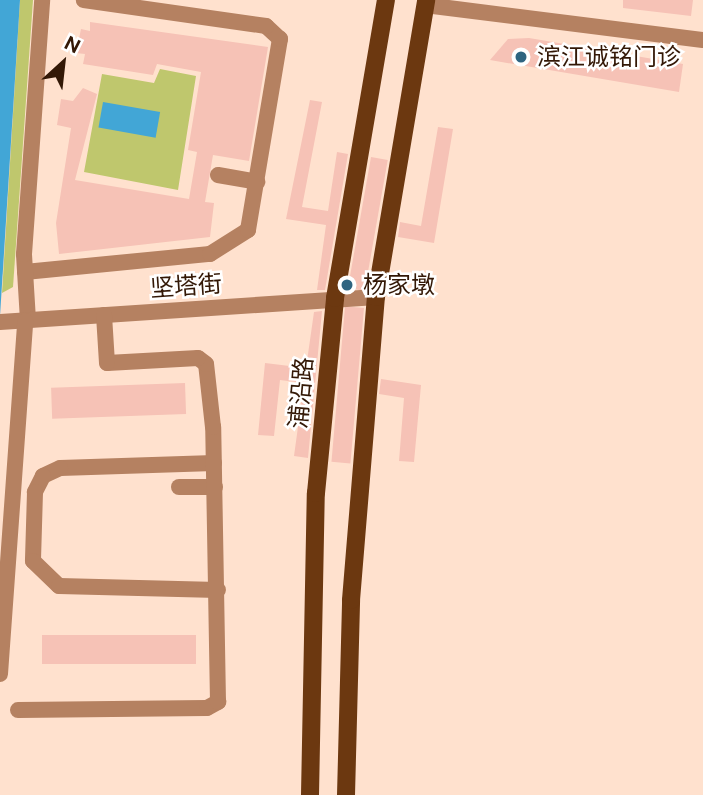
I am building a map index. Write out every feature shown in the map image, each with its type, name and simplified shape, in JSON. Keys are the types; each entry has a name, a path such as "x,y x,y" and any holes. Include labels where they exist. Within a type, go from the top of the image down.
{"main road":[{"name":"浦沿路","path":"310,795 316,493 335,298 386,0"},
{"path":"346,795 351,600 376,297 425,2"}],"street":[{"path":"0,674 26,321 25,272 42,0"},
{"path":"25,272 210,254 248,230 280,39 266,26 131,3 84,0"},
{"path":"425,2 703,40"},
{"path":"218,175 257,182"},
{"name":"坚塔街","path":"3,322 376,297"},
{"path":"18,710 207,708 218,702 215,487 206,364 198,358 107,363 104,315"},
{"path":"214,463 60,468 43,476 35,492 33,561 59,586 218,590"},
{"path":"179,486 215,487"}],"green space":[{"path":"20,0 33,0 13,287 2,293"},
{"path":"160,69 196,76 178,190 84,172 102,74 154,83"}],"water":[{"path":"0,0 20,0 0,316"},
{"path":"103,102 160,112 156,138 98,128"}],"building":[{"path":"623,0 693,0 691,16 623,8"},
{"path":"90,22 268,47 249,161 213,155 205,202 214,203 210,237 59,254 56,223 71,128 57,125 61,99 73,101 83,88 97,94 75,180 189,199 197,152 188,150 201,72 157,64 153,75 83,64 85,54 76,53 81,29 90,31"},
{"path":"529,38 683,64 679,92 490,60 508,39"},
{"path":"310,100 322,102 302,207 328,211 337,152 348,154 325,290 317,290 326,225 286,219"},
{"path":"438,127 453,129 434,243 398,237 400,222 421,226"},
{"path":"371,157 388,160 365,291 348,288"},
{"path":"345,306 364,308 350,463 331,462"},
{"path":"322,311 308,458 294,456 304,383 280,380 274,436 258,435 265,363 306,368 314,312"},
{"path":"381,379 421,385 414,462 399,461 404,398 379,394"},
{"path":"185,383 186,414 52,419 51,388"},
{"path":"42,635 196,635 196,664 42,664"}],"place":[{"name":"滨江诚铭门诊","path":"521,57"},
{"name":"杨家墩","path":"347,285"}]}
